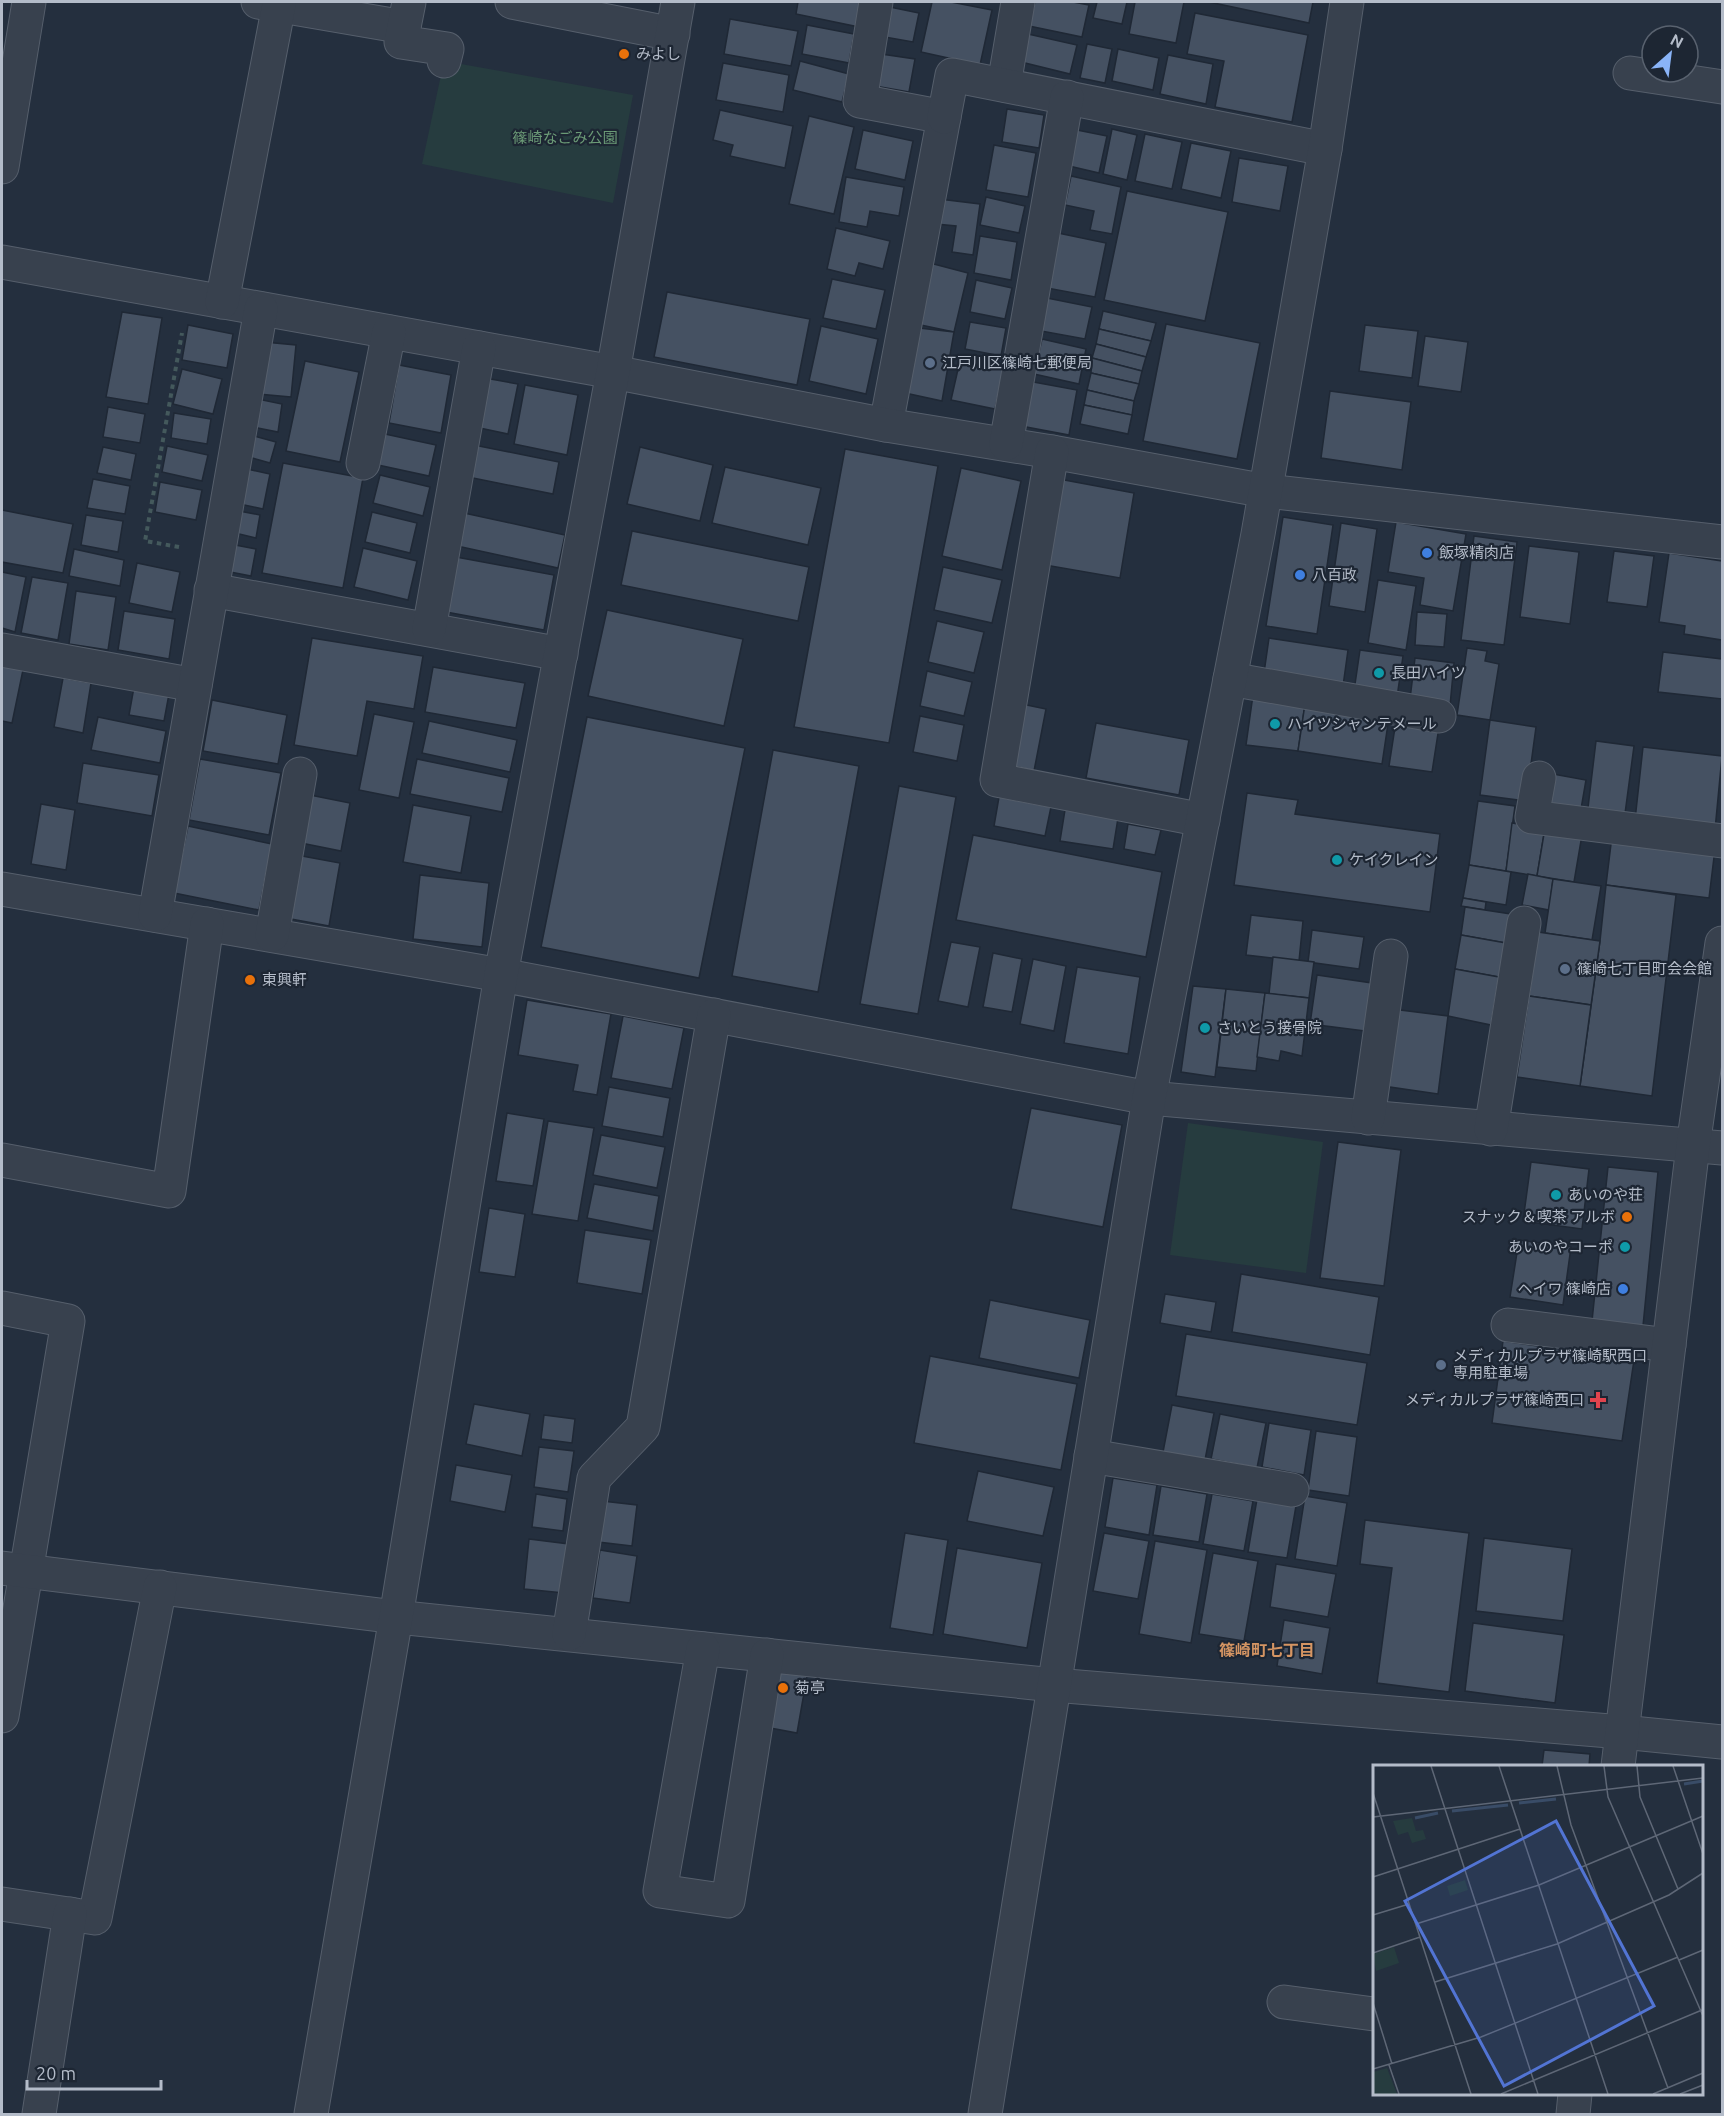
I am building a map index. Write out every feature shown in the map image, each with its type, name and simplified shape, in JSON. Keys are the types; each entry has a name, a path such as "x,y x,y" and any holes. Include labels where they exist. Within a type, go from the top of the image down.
{"street":[{"path":"2,167 11,40 29,2"},
{"path":"512,2 673,33"},
{"path":"311,2115 396,1617 501,975 613,372 678,2"},
{"path":"876,2 860,101 944,117"},
{"path":"1004,85 1018,2"},
{"path":"985,2115 1149,1098 1266,491 1325,148 1347,2"},
{"path":"222,302 288,5 406,14 401,42 447,49 444,61"},
{"path":"1630,73 1722,87"},
{"path":"886,425 952,75 1325,148"},
{"path":"1006,444 1067,98"},
{"path":"2,262 613,372 886,425 1006,444 1266,491 1722,542"},
{"path":"155,915 261,309"},
{"path":"363,463 389,332"},
{"path":"429,629 479,348"},
{"path":"1052,452 997,780 1203,820"},
{"path":"212,590 561,654"},
{"path":"2,650 195,685"},
{"path":"1230,679 1439,716"},
{"path":"272,935 300,774"},
{"path":"1539,778 1533,816 1722,841"},
{"path":"2,889 501,975 1149,1098 1708,1147"},
{"path":"1491,1129 1524,923"},
{"path":"2,1160 169,1191 207,924"},
{"path":"1618,1765 1669,1345 1708,1147 1722,943"},
{"path":"1368,1118 1391,956"},
{"path":"569,1634 594,1478 643,1427 714,1016"},
{"path":"2,1308 68,1321 14,1570 2,1716"},
{"path":"1508,1325 1669,1345"},
{"path":"1091,1456 1292,1490"},
{"path":"14,1570 396,1617 1054,1685 1722,1742"},
{"path":"2,1904 95,1918 160,1587"},
{"path":"703,1649 660,1891 728,1900 768,1655"},
{"path":"39,2115 70,1914"},
{"path":"1284,2002 1373,2014"},
{"path":"1573,2115 1575,2095"}],"path":[{"path":"188,296 146,541 218,554"}],"green space":[{"name":"篠崎なごみ公園","path":"444,61 633,95 613,203 422,164"},
{"path":"1188,1123 1323,1142 1306,1273 1170,1255"}],"building":[{"path":"798,2 864,2 859,27 796,14"},
{"path":"932,2 951,2 992,10 980,65 921,52"},
{"path":"1035,2 1073,2 1089,5 1082,37 1029,26"},
{"path":"1097,2 1127,2 1122,24 1093,18"},
{"path":"1135,2 1184,2 1176,43 1129,34"},
{"path":"1209,2 1313,2 1309,23"},
{"path":"885,6 919,13 913,42 879,36"},
{"path":"1195,13 1308,35 1292,122 1215,107 1224,61 1187,54"},
{"path":"730,19 798,31 791,66 724,54"},
{"path":"807,25 854,34 849,63 802,54"},
{"path":"1028,34 1077,45 1070,74 1021,62"},
{"path":"1087,44 1112,49 1105,83 1080,78"},
{"path":"1118,49 1159,58 1153,90 1112,81"},
{"path":"881,54 915,59 909,92 875,86"},
{"path":"1168,55 1213,64 1206,104 1160,94"},
{"path":"800,61 849,74 842,102 793,90"},
{"path":"723,63 789,75 783,112 716,100"},
{"path":"1007,109 1044,115 1039,148 1002,142"},
{"path":"720,110 793,126 785,168 730,156 733,145 713,140"},
{"path":"809,116 854,127 834,214 789,204"},
{"path":"1112,129 1137,135 1127,180 1103,174"},
{"path":"863,130 913,141 905,180 855,169"},
{"path":"1077,130 1107,136 1099,173 1069,166"},
{"path":"1145,134 1182,142 1172,189 1135,181"},
{"path":"1191,143 1231,151 1221,198 1181,189"},
{"path":"994,145 1036,153 1028,197 986,190"},
{"path":"1239,158 1288,166 1280,211 1232,202"},
{"path":"1071,176 1121,187 1112,234 1090,230 1094,211 1065,205"},
{"path":"846,177 904,187 899,216 870,211 867,227 839,222"},
{"path":"1127,191 1228,212 1205,321 1104,300"},
{"path":"986,197 1025,206 1019,233 980,225"},
{"path":"939,199 980,204 973,255 952,252 956,226 936,224"},
{"path":"836,228 890,241 883,269 859,263 855,276 827,269"},
{"path":"1058,233 1106,243 1095,297 1047,288"},
{"path":"980,236 1017,242 1011,280 974,273"},
{"path":"930,263 968,273 954,332 916,324"},
{"path":"832,279 885,290 876,329 823,318"},
{"path":"976,280 1012,288 1005,319 970,312"},
{"path":"667,292 810,319 797,385 654,357"},
{"path":"1047,298 1092,307 1085,339 1041,331"},
{"path":"1103,311 1156,323 1151,341 1099,329"},
{"path":"122,312 162,318 148,404 106,397"},
{"path":"970,322 1006,328 1001,356 965,349"},
{"path":"1166,324 1260,343 1237,459 1143,441"},
{"path":"188,325 233,334 227,368 182,360"},
{"path":"1365,325 1418,331 1412,378 1359,371"},
{"path":"821,326 878,339 866,394 809,381"},
{"name":"江戸川区篠崎七郵便局","path":"919,328 954,332 942,401 905,393"},
{"path":"1099,329 1151,341 1146,357 1096,344"},
{"path":"1425,336 1468,342 1461,392 1418,386"},
{"path":"1042,339 1086,349 1079,384 1034,374"},
{"path":"264,342 296,345 291,397 258,394"},
{"path":"1096,344 1146,357 1142,371 1092,358"},
{"path":"961,356 1005,366 995,409 951,400"},
{"path":"1092,358 1142,371 1139,384 1091,373"},
{"path":"305,361 359,372 340,462 286,451"},
{"path":"399,365 451,375 441,433 389,423"},
{"path":"182,369 222,379 213,414 173,404"},
{"path":"1091,373 1139,384 1134,401 1087,390"},
{"path":"485,378 518,384 508,434 475,427"},
{"path":"1028,381 1077,390 1069,435 1021,426"},
{"path":"525,385 578,395 567,455 514,444"},
{"path":"1087,390 1134,401 1132,415 1084,405"},
{"path":"1330,391 1411,402 1402,470 1321,458"},
{"path":"253,398 282,404 278,432 247,426"},
{"path":"1084,405 1132,415 1128,434 1080,424"},
{"path":"108,407 145,414 140,443 103,437"},
{"path":"174,413 211,419 207,444 171,438"},
{"path":"385,434 436,445 429,476 378,465"},
{"path":"250,435 276,442 270,463 245,456"},
{"path":"474,445 559,462 553,494 468,477"},
{"path":"167,446 208,455 202,481 162,472"},
{"path":"103,447 136,454 131,480 97,473"},
{"path":"640,447 713,465 700,521 627,504"},
{"path":"845,449 938,466 889,743 794,727"},
{"path":"283,463 363,478 343,588 262,573"},
{"path":"725,467 821,488 808,545 712,523"},
{"path":"242,468 270,474 263,509 235,503"},
{"path":"961,468 1021,481 1002,570 942,556"},
{"path":"380,475 430,487 423,516 373,503"},
{"path":"93,479 130,486 125,514 87,508"},
{"path":"1059,479 1134,493 1120,578 1045,565"},
{"path":"160,482 202,490 196,520 155,512"},
{"path":"2,510 73,524 63,573 2,562"},
{"path":"239,511 260,515 256,538 235,533"},
{"path":"372,512 417,523 410,553 365,542"},
{"path":"464,513 565,535 558,568 457,546"},
{"path":"86,515 123,521 118,552 81,545"},
{"name":"八百政","path":"1283,517 1333,525 1317,634 1266,626"},
{"name":"飯塚精肉店","path":"1396,522 1466,534 1453,611 1420,605 1424,578 1388,572"},
{"path":"1341,523 1377,529 1365,612 1329,606"},
{"path":"632,531 809,567 798,621 621,585"},
{"path":"1474,536 1517,542 1504,645 1461,640"},
{"path":"230,544 256,549 251,576 225,571"},
{"path":"1529,546 1579,552 1570,624 1520,617"},
{"path":"363,548 417,561 408,600 354,587"},
{"path":"74,549 124,560 120,586 69,576"},
{"path":"1614,551 1654,556 1647,607 1607,602"},
{"path":"1669,553 1722,561 1722,640 1684,634 1685,626 1659,622"},
{"path":"456,557 554,575 544,630 446,612"},
{"path":"137,563 180,572 172,612 129,603"},
{"path":"943,567 1002,580 992,623 934,610"},
{"path":"2,572 26,577 15,632 2,628"},
{"path":"32,577 68,583 58,640 21,633"},
{"path":"1378,580 1416,586 1406,650 1368,643"},
{"path":"76,591 116,597 108,650 69,644"},
{"path":"607,610 743,639 724,726 588,696"},
{"path":"124,611 175,619 169,659 118,650"},
{"path":"1417,612 1447,614 1444,647 1415,645"},
{"path":"937,621 984,632 974,673 928,662"},
{"path":"312,638 423,656 414,709 367,701 357,756 294,745"},
{"path":"1269,638 1348,650 1343,686 1264,673"},
{"path":"1467,648 1487,651 1485,661 1499,664 1490,720 1457,715"},
{"name":"長田ハイツ","path":"1360,650 1403,656 1397,697 1354,691"},
{"path":"1663,652 1722,659 1722,699 1658,692"},
{"path":"1415,658 1454,663 1450,706 1410,699"},
{"path":"2,665 23,670 12,723 2,721"},
{"path":"433,667 525,683 516,728 425,712"},
{"path":"927,671 972,682 964,716 920,706"},
{"path":"63,678 91,683 83,733 54,727"},
{"path":"134,687 169,694 164,721 129,715"},
{"name":"ハイツシャンテメール","path":"1253,695 1305,704 1298,751 1246,745"},
{"path":"212,700 287,715 278,764 203,751"},
{"path":"1022,704 1046,709 1034,771 1010,765"},
{"path":"1305,704 1389,717 1382,764 1298,751"},
{"path":"374,714 414,722 399,798 359,790"},
{"path":"920,716 964,725 957,761 913,752"},
{"path":"98,717 166,731 160,763 91,750"},
{"path":"587,717 745,748 699,978 541,947"},
{"path":"1490,720 1536,727 1526,801 1480,795"},
{"path":"429,721 517,740 510,772 422,753"},
{"path":"1396,721 1439,727 1432,772 1389,766"},
{"path":"1096,723 1189,740 1179,795 1086,778"},
{"path":"1596,741 1634,746 1624,821 1587,816"},
{"path":"1643,747 1722,756 1715,830 1635,820"},
{"path":"773,750 859,766 818,992 732,976"},
{"path":"200,759 281,773 269,835 189,820"},
{"path":"417,759 509,778 502,812 410,794"},
{"path":"83,763 159,775 152,816 77,803"},
{"path":"1553,774 1586,780 1580,815 1546,810"},
{"path":"899,786 956,797 918,1014 860,1004"},
{"name":"ケイクレイン","path":"1247,793 1298,800 1295,814 1440,834 1430,912 1234,885"},
{"path":"310,795 350,803 341,851 301,843"},
{"path":"999,797 1051,807 1045,836 994,826"},
{"path":"1478,801 1515,806 1506,871 1469,865"},
{"path":"41,804 75,810 66,870 31,864"},
{"path":"413,805 471,816 461,873 403,862"},
{"path":"1065,810 1118,818 1113,849 1060,841"},
{"path":"1512,823 1545,828 1537,876 1506,871"},
{"path":"1128,824 1161,830 1155,855 1124,849"},
{"path":"188,826 272,844 259,910 174,893"},
{"path":"1545,828 1582,835 1574,882 1537,876"},
{"path":"973,835 1162,872 1146,957 956,920"},
{"path":"1612,836 1715,849 1709,898 1606,885"},
{"path":"302,856 340,863 329,926 291,919"},
{"path":"1469,865 1511,872 1506,905 1463,898"},
{"path":"1528,874 1553,879 1549,910 1522,905"},
{"path":"420,875 489,883 482,947 413,939"},
{"path":"1553,879 1601,886 1592,940 1545,933"},
{"path":"1606,885 1676,895 1652,1096 1580,1086"},
{"path":"1463,898 1486,902 1485,910 1461,906"},
{"path":"1465,907 1511,914 1506,943 1461,935"},
{"path":"1251,915 1303,921 1299,961 1246,955"},
{"path":"1312,930 1364,937 1359,969 1308,962"},
{"name":"篠崎七丁目町会会館","path":"1538,932 1600,941 1591,1005 1529,996"},
{"path":"1461,935 1506,943 1499,977 1455,969"},
{"path":"951,942 980,947 968,1007 938,1001"},
{"path":"993,953 1022,959 1012,1012 983,1007"},
{"path":"1273,957 1314,962 1309,998 1269,994"},
{"path":"1033,959 1066,966 1054,1031 1020,1024"},
{"path":"1077,967 1140,977 1128,1054 1064,1043"},
{"path":"1455,969 1499,977 1491,1025 1448,1016"},
{"path":"1317,975 1372,983 1365,1031 1310,1024"},
{"name":"さいとう接骨院","path":"1193,986 1226,989 1215,1077 1181,1072"},
{"path":"1226,989 1265,993 1256,1071 1217,1067"},
{"path":"1265,993 1309,998 1302,1056 1281,1051 1279,1061 1257,1057"},
{"path":"1529,996 1591,1005 1580,1086 1517,1077"},
{"path":"527,1000 611,1014 597,1095 573,1091 578,1065 518,1055"},
{"path":"1392,1009 1448,1016 1438,1094 1383,1086"},
{"path":"623,1016 684,1028 672,1089 611,1078"},
{"path":"609,1087 670,1098 663,1137 602,1126"},
{"path":"1031,1108 1122,1125 1103,1227 1011,1209"},
{"path":"507,1113 544,1119 533,1186 496,1181"},
{"path":"548,1121 594,1128 578,1221 532,1214"},
{"path":"601,1135 665,1147 657,1188 593,1175"},
{"path":"1338,1142 1401,1150 1384,1286 1320,1278"},
{"name":"あいのや荘","path":"1531,1162 1589,1169 1582,1229 1523,1221"},
{"name":"あいのやコーポ","path":"1608,1167 1658,1172 1643,1326 1592,1321"},
{"path":"594,1184 659,1196 653,1231 587,1218"},
{"path":"489,1208 525,1214 515,1277 479,1272"},
{"path":"585,1230 651,1240 642,1294 577,1283"},
{"path":"1519,1240 1571,1247 1563,1305 1510,1297"},
{"path":"1241,1274 1379,1297 1370,1355 1232,1332"},
{"path":"1165,1294 1216,1302 1211,1332 1160,1323"},
{"path":"990,1300 1090,1320 1079,1378 979,1358"},
{"path":"1186,1334 1367,1363 1357,1425 1176,1396"},
{"path":"1503,1341 1634,1360 1622,1441 1492,1423"},
{"path":"930,1356 1077,1384 1061,1470 914,1443"},
{"path":"474,1404 530,1414 522,1456 466,1444"},
{"path":"1172,1405 1214,1413 1205,1460 1163,1452"},
{"path":"1220,1414 1266,1423 1257,1468 1211,1459"},
{"path":"544,1415 575,1419 572,1443 541,1439"},
{"path":"1269,1423 1311,1430 1304,1475 1262,1467"},
{"path":"1316,1431 1357,1437 1349,1496 1308,1490"},
{"path":"539,1447 574,1451 568,1492 534,1487"},
{"path":"456,1465 512,1475 505,1512 450,1501"},
{"path":"978,1471 1054,1487 1043,1536 967,1521"},
{"path":"1113,1478 1157,1485 1149,1535 1105,1527"},
{"path":"1161,1486 1207,1494 1199,1542 1153,1535"},
{"path":"536,1494 567,1499 563,1531 532,1527"},
{"path":"1212,1494 1253,1501 1244,1551 1203,1544"},
{"path":"1305,1496 1347,1503 1337,1566 1295,1559"},
{"path":"1257,1499 1296,1506 1287,1558 1248,1552"},
{"path":"602,1501 637,1505 632,1546 598,1542"},
{"path":"1365,1520 1469,1533 1449,1692 1377,1683 1392,1568 1360,1564"},
{"path":"905,1533 948,1540 933,1635 890,1628"},
{"path":"1104,1533 1149,1541 1138,1599 1093,1591"},
{"path":"1484,1538 1572,1549 1563,1621 1476,1611"},
{"path":"529,1539 569,1544 564,1593 524,1589"},
{"path":"1155,1541 1207,1550 1191,1643 1139,1634"},
{"path":"957,1548 1042,1563 1027,1648 943,1634"},
{"path":"600,1550 637,1556 630,1603 593,1598"},
{"path":"1213,1553 1258,1561 1244,1641 1199,1634"},
{"path":"1276,1564 1336,1574 1328,1617 1270,1607"},
{"path":"1284,1620 1330,1628 1322,1674 1277,1666"},
{"path":"1473,1623 1564,1635 1555,1703 1465,1691"},
{"path":"775,1671 807,1676 797,1733 765,1727"},
{"path":"1544,1750 1590,1754 1589,1765 1542,1765"}],"place":[{"name":"みよし","path":"624,54"},
{"name":"江戸川区篠崎七郵便局","path":"930,363"},
{"name":"飯塚精肉店","path":"1427,553"},
{"name":"八百政","path":"1300,575"},
{"name":"長田ハイツ","path":"1379,673"},
{"name":"ハイツシャンテメール","path":"1275,724"},
{"name":"ケイクレイン","path":"1337,860"},
{"name":"篠崎七丁目町会会館","path":"1565,969"},
{"name":"東興軒","path":"250,980"},
{"name":"さいとう接骨院","path":"1205,1028"},
{"name":"あいのや荘","path":"1556,1195"},
{"name":"スナック＆喫茶 アルボ","path":"1627,1217"},
{"name":"あいのやコーポ","path":"1625,1247"},
{"name":"ヘイワ 篠崎店","path":"1623,1289"},
{"name":"メディカルプラザ篠崎駅西口 専用駐車場","path":"1441,1365"},
{"name":"メディカルプラザ篠崎西口","path":"1598,1400"},
{"name":"菊亭","path":"783,1688"}],"district":[{"name":"篠崎町七丁目","path":"1267,1650"}]}
